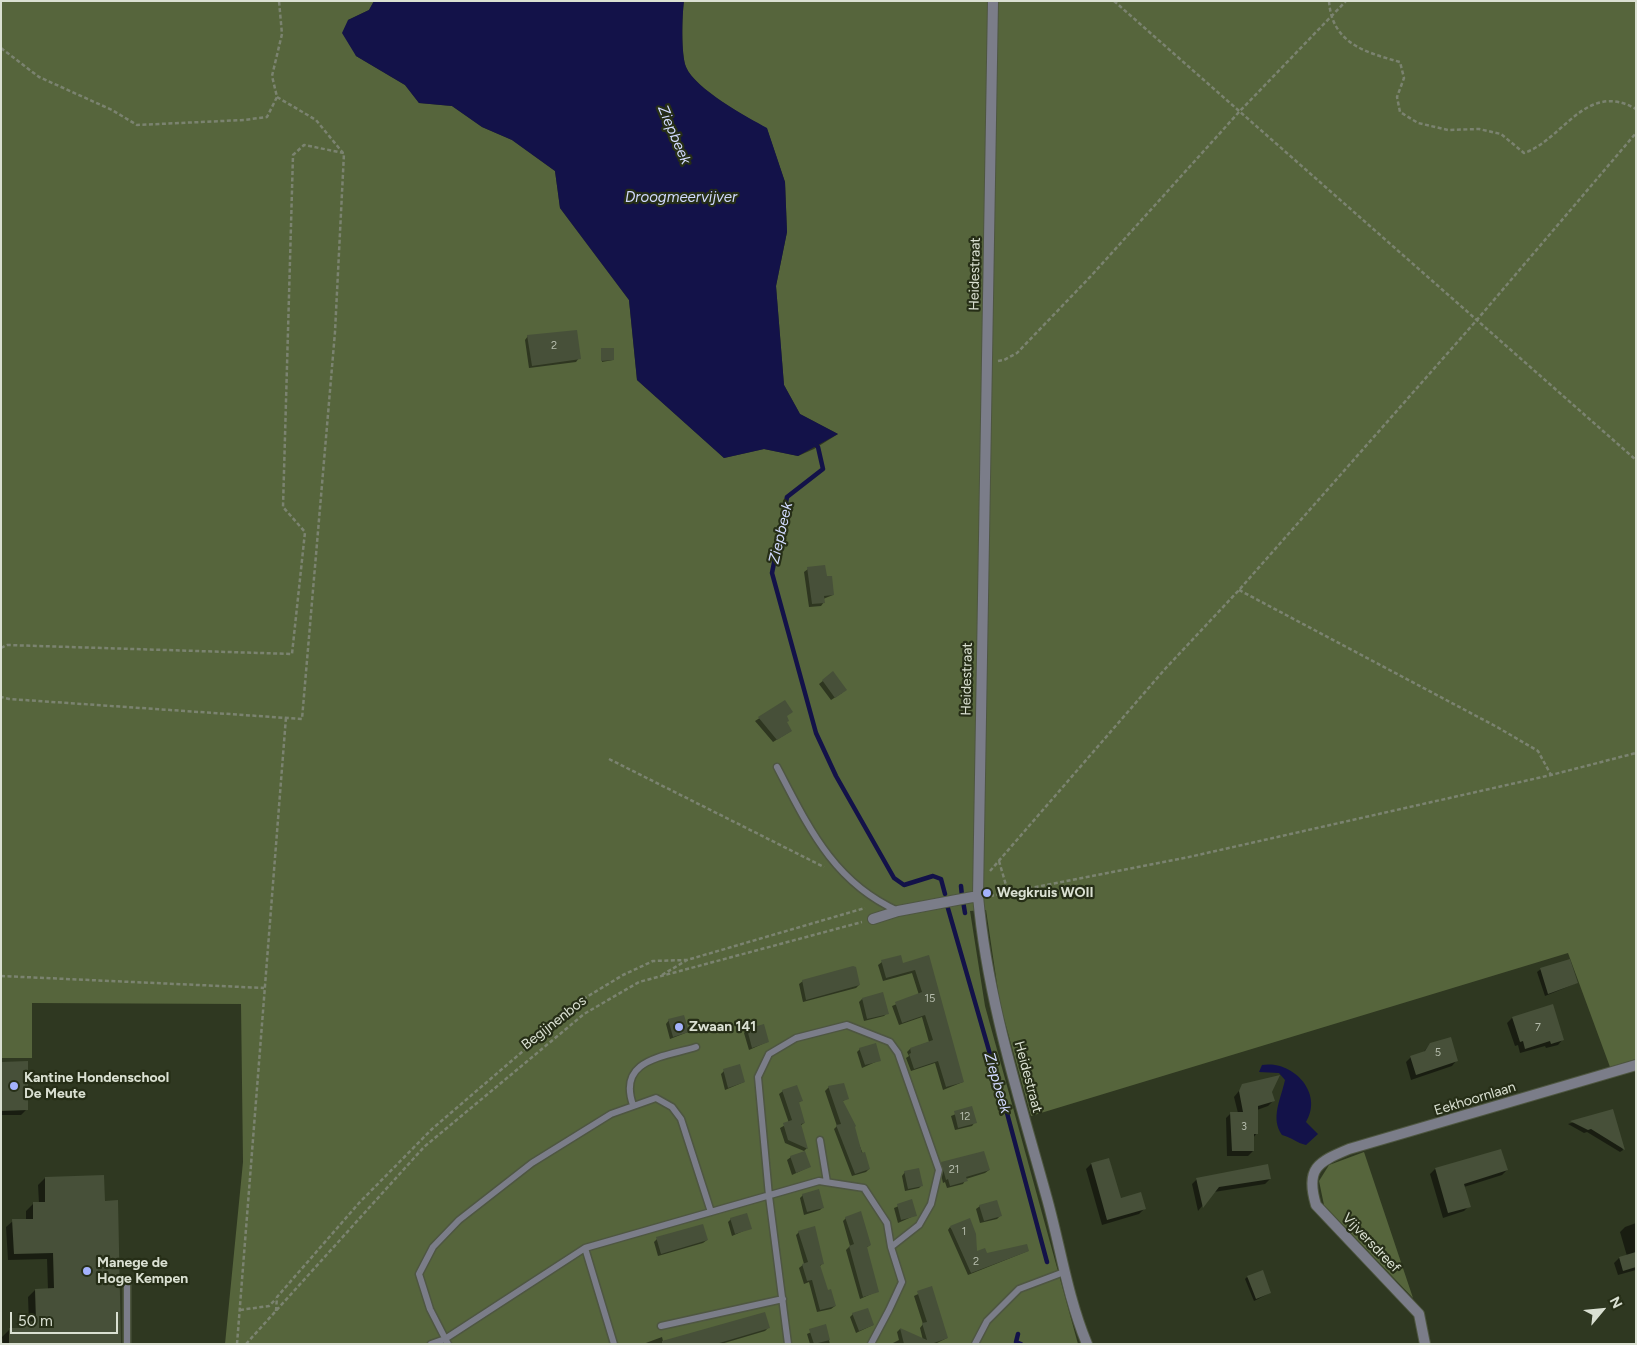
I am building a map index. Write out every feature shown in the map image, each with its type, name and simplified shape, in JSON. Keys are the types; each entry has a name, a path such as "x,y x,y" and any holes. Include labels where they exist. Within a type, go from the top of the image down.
{"street":[{"name":"Heidestraat","path":"993,1 978,896 981,927 994,999 1054,1225 1064,1272 1087,1344"},
{"path":"874,919 898,911 978,896"},
{"name":"Eekhoornlaan","path":"1323,1160 1350,1149 1636,1065"},
{"name":"Vijversdreef","path":"1323,1160 1314,1171 1311,1188 1316,1205 1419,1314 1425,1344"}],"lane":[{"path":"777,767 810,831 826,854 867,892 881,903 898,911"},
{"path":"788,1344 769,1196 758,1077 769,1054 796,1038 847,1026 890,1042 898,1053 939,1170 932,1204 919,1225 891,1247"},
{"path":"633,1105 628,1090 632,1074 643,1064 696,1047"},
{"path":"446,1342 430,1309 419,1274 433,1248 459,1220 532,1163 611,1114 656,1098 672,1107 681,1119 711,1212"},
{"path":"820,1140 827,1182"},
{"path":"431,1344 446,1342 585,1248 819,1181 864,1188 886,1223 902,1282 871,1344"},
{"path":"585,1248 614,1344"},
{"path":"976,1344 987,1321 1019,1288 1064,1272"},
{"path":"127,1284 127,1344"},
{"path":"661,1326 783,1299"}],"path":[{"path":"1,48 39,77 112,110 137,125 244,120 267,117 277,97 272,76 282,34 279,1"},
{"path":"1114,1 1476,322 1636,460"},
{"path":"1329,1 1330,18 1348,42 1400,62 1404,78 1397,97 1400,112 1418,123 1448,130 1479,129 1501,134 1524,153 1536,149 1565,123 1593,103 1627,104 1636,109"},
{"path":"987,361 1004,360 1017,353 1091,276 1239,112 1346,1"},
{"path":"1,697 302,720 335,332 344,153 316,120 277,97"},
{"path":"985,877 1165,669 1239,590 1476,322 1636,133"},
{"path":"1,648 7,645 292,654 305,532 283,507 293,155 304,145 344,153"},
{"path":"1239,590 1497,727 1538,752 1551,775"},
{"path":"237,1344 286,718"},
{"path":"978,896 1008,892 1189,857 1551,775 1636,753"},
{"path":"609,759 828,869"},
{"path":"999,861 1008,892"},
{"path":"239,1310 269,1306 359,1202 432,1129 585,998 623,975 653,961 687,960 866,908 886,915"},
{"name":"Begijnenbos","path":"246,1344 424,1147 584,1014 639,982 874,919"},
{"path":"659,977 687,960"},
{"path":"1,976 264,988"},
{"path":"276,1312 277,1298"}],"green space":[{"path":"1,1 374,1 369,10 348,20 356,56 405,85 419,103 452,106 482,127 512,140 555,171 560,208 629,300 637,380 724,458 764,449 798,456 814,449 838,434 800,414 784,385 776,286 787,232 785,182 767,129 722,102 691,75 686,67 683,53 682,25 684,1 1636,1 1636,1059 1610,1067 1568,953 1031,1116 1000,1004 986,910 970,911 985,1006 1078,1344 225,1344 243,1162 241,1004 32,1003 32,1058 1,1058"},
{"path":"1364,1152 1413,1298 1324,1205 1319,1181 1329,1165"}],"water":[{"name":"Droogmeervijver","path":"374,1 684,1 682,25 683,53 686,67 691,75 722,102 767,128 785,182 787,232 776,286 784,385 800,414 838,434 798,456 764,449 724,458 637,380 629,300 560,208 555,171 512,140 482,127 452,106 419,103 405,85 356,56 342,33 348,20 369,10"},
{"path":"1262,1065 1274,1065 1294,1073 1308,1090 1311,1100 1311,1111 1306,1122 1318,1134 1306,1145 1282,1135 1277,1122 1277,1115 1285,1080 1279,1073 1259,1072"}],"building":[{"path":"577,330 581,359 532,366 527,335"},
{"path":"601,348 614,348 614,360 601,361"},
{"path":"825,565 827,576 832,576 834,595 824,596 825,603 812,604 807,567"},
{"path":"833,671 847,690 835,698 822,680"},
{"path":"785,700 793,712 787,716 789,721 787,722 792,731 777,740 758,717"},
{"path":"901,955 903,963 929,955 964,1082 946,1087 938,1061 914,1069 909,1054 911,1053 910,1048 933,1040 925,1015 902,1023 895,1002 922,992 915,970 886,978 881,960"},
{"path":"1570,959 1578,983 1548,994 1540,968"},
{"path":"853,966 856,967 860,985 806,1000 802,980"},
{"path":"883,992 889,1014 867,1019 862,998"},
{"path":"1553,1004 1564,1040 1551,1044 1550,1041 1525,1049 1523,1041 1520,1042 1512,1017"},
{"name":"Zwaan 141","path":"684,1015 689,1032 673,1037 668,1019"},
{"path":"764,1024 769,1042 752,1048 747,1029"},
{"path":"1451,1037 1458,1061 1416,1075 1410,1056 1425,1051 1430,1043"},
{"path":"876,1043 881,1061 865,1065 859,1048"},
{"name":"Kantine Hondenschool De Meute","path":"28,1061 28,1110 1,1111 1,1062"},
{"path":"740,1064 745,1082 728,1088 723,1069"},
{"path":"1280,1075 1272,1092 1275,1101 1258,1106 1258,1134 1254,1134 1254,1151 1232,1151 1230,1112 1243,1112 1239,1091 1242,1084"},
{"path":"844,1083 849,1099 843,1101 856,1126 862,1153 865,1152 870,1169 855,1174 836,1125 841,1124 828,1086"},
{"path":"797,1085 803,1101 799,1102 805,1123 801,1124 808,1149 788,1140 783,1123 792,1120 782,1090"},
{"path":"972,1106 977,1123 958,1128 954,1111"},
{"path":"1613,1109 1625,1150 1591,1129 1588,1130 1570,1121"},
{"path":"1501,1149 1508,1170 1464,1184 1471,1207 1448,1213 1435,1168"},
{"path":"805,1151 811,1167 796,1173 790,1156"},
{"path":"984,1151 990,1170 966,1177 968,1181 950,1186 948,1179 946,1180 941,1162"},
{"path":"1109,1158 1121,1198 1141,1192 1146,1209 1107,1220 1091,1163"},
{"path":"1268,1164 1271,1179 1219,1187 1203,1208 1196,1178"},
{"path":"919,1168 923,1186 908,1189 904,1171"},
{"name":"Manege de Hoge Kempen","path":"104,1175 105,1201 118,1200 121,1344 9,1344 9,1328 22,1328 22,1324 26,1324 26,1322 36,1321 35,1289 54,1288 53,1253 14,1254 12,1219 33,1219 33,1202 45,1202 45,1177"},
{"path":"819,1189 824,1208 807,1212 802,1194"},
{"path":"912,1199 917,1216 901,1220 897,1204"},
{"path":"997,1200 1002,1216 984,1221 979,1205"},
{"path":"861,1211 871,1245 867,1247 879,1292 863,1297 849,1246 854,1244 845,1217"},
{"path":"747,1213 752,1229 735,1234 730,1218"},
{"path":"970,1218 976,1234 977,1251 985,1248 987,1253 1027,1244 1029,1251 971,1273 950,1226"},
{"path":"703,1224 708,1240 661,1254 656,1237"},
{"path":"815,1226 824,1264 820,1265 828,1290 831,1289 836,1306 820,1310 812,1280 807,1281 802,1264 808,1262 798,1231"},
{"path":"1636,1252 1636,1267 1623,1271 1619,1257"},
{"path":"1263,1270 1271,1293 1256,1299 1247,1276"},
{"path":"932,1286 948,1338 934,1343 936,1344 904,1344 900,1328 927,1340 922,1323 927,1322 917,1291"},
{"path":"868,1308 874,1325 859,1331 852,1313"},
{"path":"765,1312 770,1328 716,1344 662,1344 662,1341"},
{"path":"826,1324 830,1340 814,1344 809,1329"}],"waterway":[{"name":"Ziepbeek","path":"815,444 818,447 823,469 787,497 772,573 816,733 836,776 894,878 904,885 933,876 941,879 945,894"},
{"path":"961,886 962,896"},
{"path":"963,901 965,913"},
{"name":"Ziepbeek","path":"947,905 1007,1113 1047,1262"},
{"name":"Ziepbeek","path":"1018,1334 1016,1342 1021,1344"}],"place":[{"name":"Wegkruis WOII","path":"987,893"},
{"name":"Zwaan 141","path":"679,1027"},
{"name":"Kantine Hondenschool De Meute","path":"14,1086"},
{"name":"Manege de Hoge Kempen","path":"87,1271"}]}
